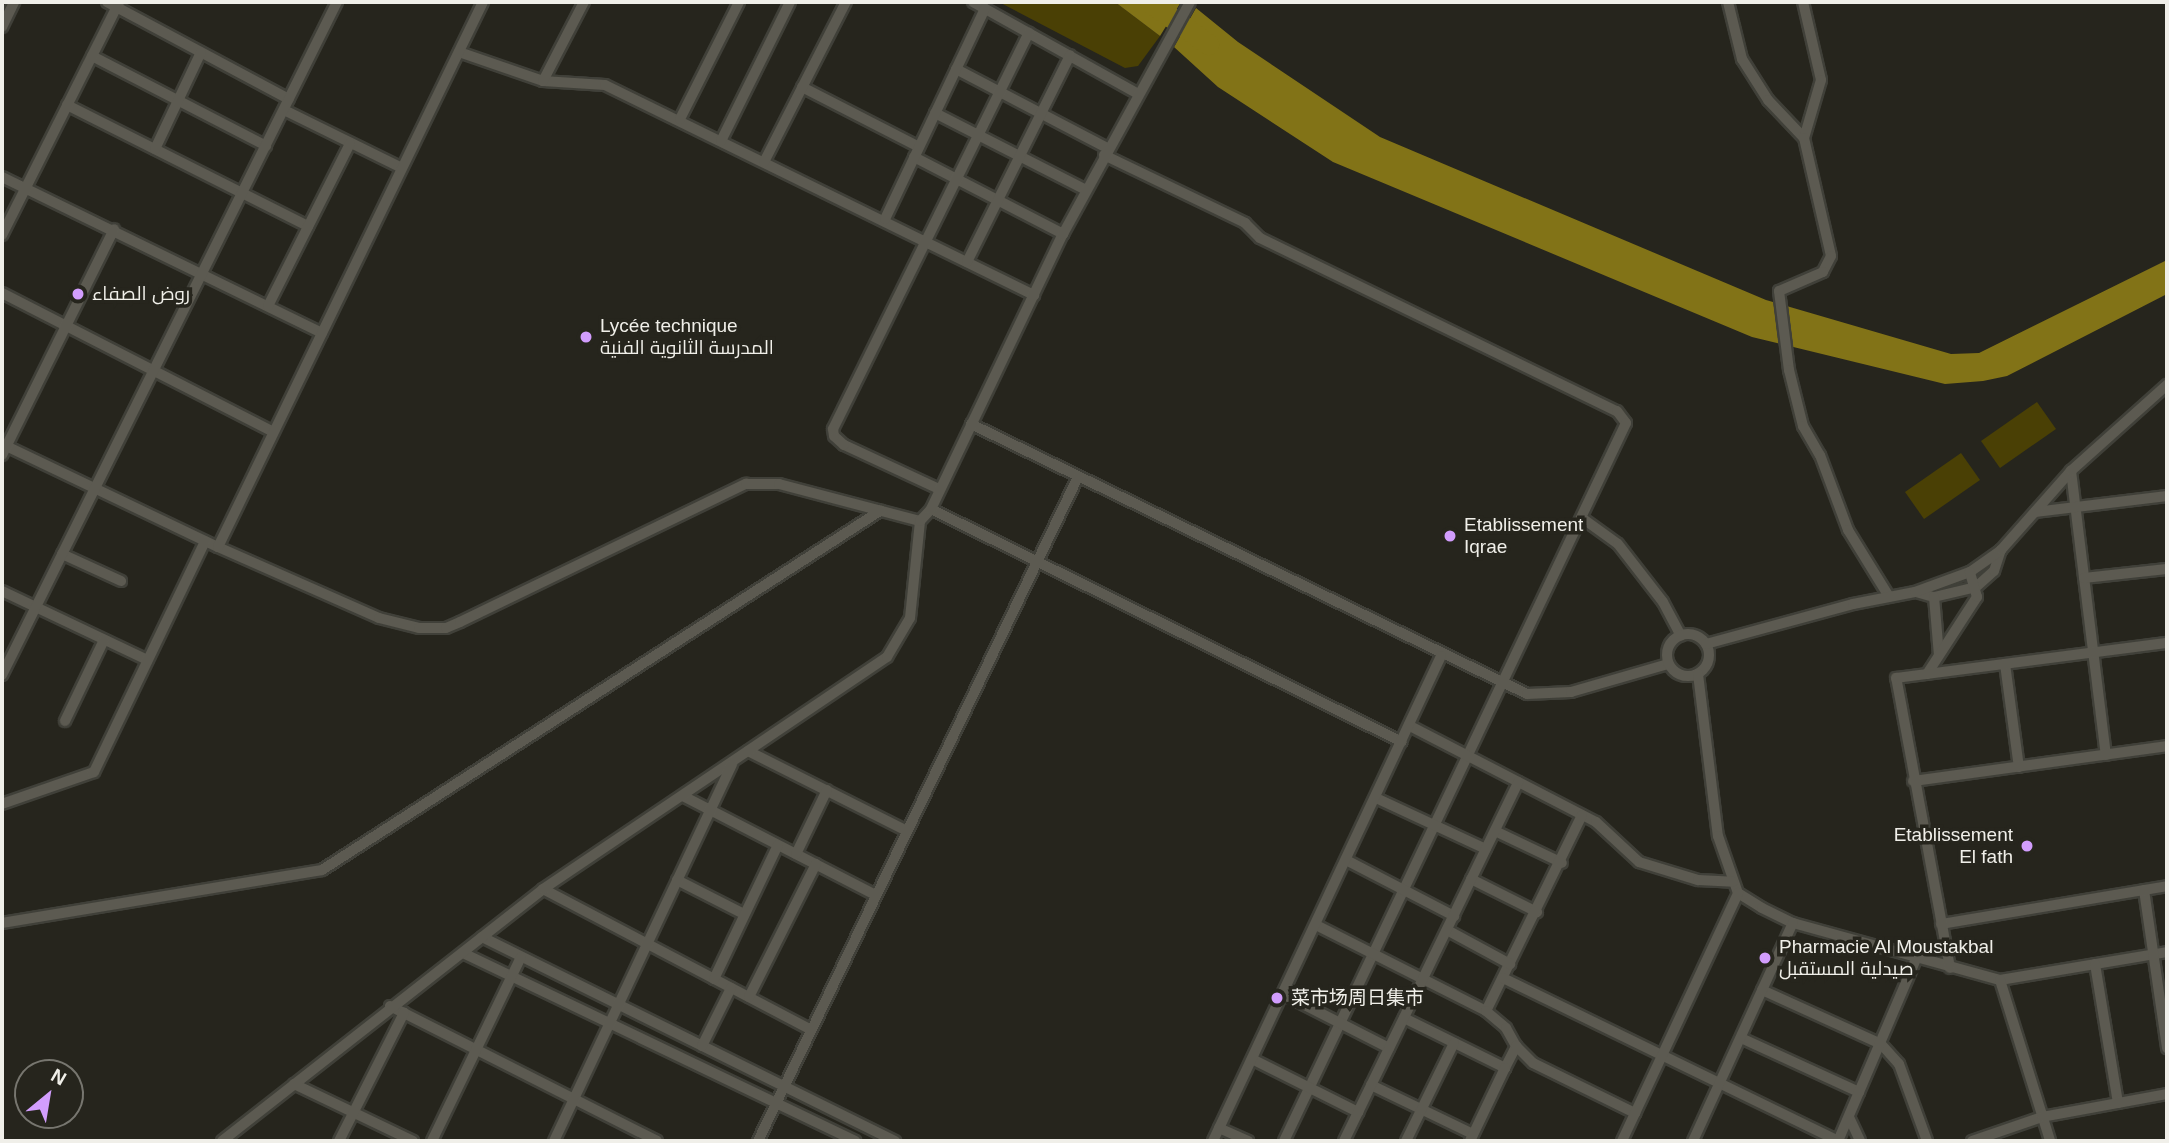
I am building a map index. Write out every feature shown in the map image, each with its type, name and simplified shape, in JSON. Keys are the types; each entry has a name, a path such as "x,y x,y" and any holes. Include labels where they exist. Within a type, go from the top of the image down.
{"street":[{"path":"2,27 14,2"},
{"path":"2,675 337,2"},
{"path":"218,547 483,2"},
{"path":"543,81 584,2"},
{"path":"680,120 739,2"},
{"path":"721,141 790,2"},
{"path":"764,162 846,2"},
{"path":"972,2 1138,94"},
{"path":"222,1141 390,1006 463,953 543,889 887,657 898,643 910,618 920,521 931,509 1105,151 1190,2"},
{"path":"1728,2 1742,59 1769,100 1804,138"},
{"path":"1803,2 1821,73 1804,138 1830,260 1823,272 1779,291 1791,384 1803,426 1820,455 1848,530 1888,595"},
{"path":"2,235 92,56 114,4 201,52 350,144 402,168"},
{"path":"885,219 985,8"},
{"path":"939,489 844,445 833,433 1029,33"},
{"path":"155,149 201,52"},
{"path":"458,52 543,81 599,82 885,219 1034,295"},
{"path":"967,262 1070,55"},
{"path":"92,56 266,146"},
{"path":"956,69 1041,113 1105,151 1245,223 1260,238 1621,413 1625,430 1284,1141"},
{"path":"802,87 917,152 956,179 1063,234"},
{"path":"67,105 308,226"},
{"path":"935,113 1086,190"},
{"path":"268,306 350,144"},
{"path":"2,177 114,229 201,275 322,333"},
{"path":"114,229 3,448 379,618 419,628 446,628 746,484 779,484 920,521"},
{"path":"2,293 274,432"},
{"path":"1706,645 1888,595 1915,592 1970,572 2001,550 2071,471 2167,385"},
{"path":"971,424 1441,656 1527,694 1558,695 1668,664"},
{"path":"2071,471 2106,755"},
{"path":"758,1141 1078,477"},
{"path":"2035,512 2075,506 2167,500"},
{"path":"931,509 1402,742"},
{"path":"2,923 322,870 880,511"},
{"path":"1582,518 1618,544 1663,602 1681,636"},
{"path":"2,804 94,772 205,541"},
{"path":"1915,592 1934,597 1976,587 1994,571 2001,550"},
{"path":"62,554 121,581"},
{"path":"2084,579 2167,569"},
{"path":"1927,674 1977,597 1970,572"},
{"path":"2,591 147,660"},
{"path":"1934,597 1939,655"},
{"path":"1622,1141 1736,887 1711,797 1698,674 1709,658 1706,645 1694,635 1681,636 1668,648 1668,664"},
{"path":"65,721 104,640"},
{"path":"1950,968 1895,681 1927,674 2167,643"},
{"path":"1213,1141 1441,656"},
{"path":"1668,664 1684,676 1698,674"},
{"path":"2005,664 2019,766"},
{"path":"1410,726 1582,815 1639,862 1698,880 1736,887 1793,923 2000,981 2167,952"},
{"path":"1913,781 2167,746"},
{"path":"748,751 907,831"},
{"path":"554,1141 733,762"},
{"path":"1344,1141 1518,782"},
{"path":"796,854 827,790"},
{"path":"683,796 876,895"},
{"path":"1376,797 1486,849"},
{"path":"1486,1011 1562,863 1582,815"},
{"path":"1495,831 1562,863"},
{"path":"714,979 778,845"},
{"path":"1346,860 1454,916"},
{"path":"749,997 816,864"},
{"path":"1471,879 1537,912"},
{"path":"677,880 744,914"},
{"path":"1941,924 2167,886"},
{"path":"543,889 811,1030"},
{"path":"2144,890 2167,1048"},
{"path":"1707,1141 1695,1139 1793,923"},
{"path":"1316,925 1486,1011 1506,1028 1516,1046 1533,1063 1635,1113"},
{"path":"1447,930 1510,964"},
{"path":"482,937 895,1141"},
{"path":"463,953 855,1141"},
{"path":"432,1141 474,1049 521,957"},
{"path":"1503,978 1838,1141 1916,959"},
{"path":"2095,964 2118,1103"},
{"path":"2000,981 2050,1141"},
{"path":"702,1046 732,988"},
{"path":"1762,990 1881,1044 1899,1064 1927,1141"},
{"path":"1283,994 1389,1048"},
{"path":"390,1006 657,1141"},
{"path":"339,1141 404,1013"},
{"path":"1404,1018 1505,1068"},
{"path":"1741,1038 1859,1093"},
{"path":"1406,1141 1454,1043"},
{"path":"1371,1085 1422,1109 1471,1138 1516,1046"},
{"path":"1252,1059 1358,1112"},
{"path":"294,1084 413,1141"},
{"path":"1972,1141 2042,1117 2167,1094"},
{"path":"1849,1117 1860,1141"},
{"path":"1219,1128 1248,1141"}],"shaded area":[{"path":"999,2 1115,2 1160,36 1138,66 1125,68"},
{"path":"1115,2 1181,2 1160,36"},
{"path":"1196,8 1238,42 1380,137 1766,300 1951,354 1979,353 2167,260 2167,294 2007,376 1983,381 1945,384 1752,337 1333,162 1218,87 1174,47"},
{"path":"2037,402 2056,429 2000,468 1981,441"},
{"path":"1961,453 1980,480 1924,519 1905,492"}],"waterway":[{"path":"1150,2 1208,44"}],"place":[{"name":"روض الصفاء","path":"78,294"},
{"name":"Lycée technique المدرسة الثانوية الفنية","path":"586,337"},
{"name":"Etablissement Iqrae","path":"1450,536"},
{"name":"Etablissement El fath","path":"2027,846"},
{"name":"Pharmacie Al Moustakbal صيدلية المستقبل","path":"1765,958"},
{"name":"菜市场周日集市","path":"1277,998"}]}
